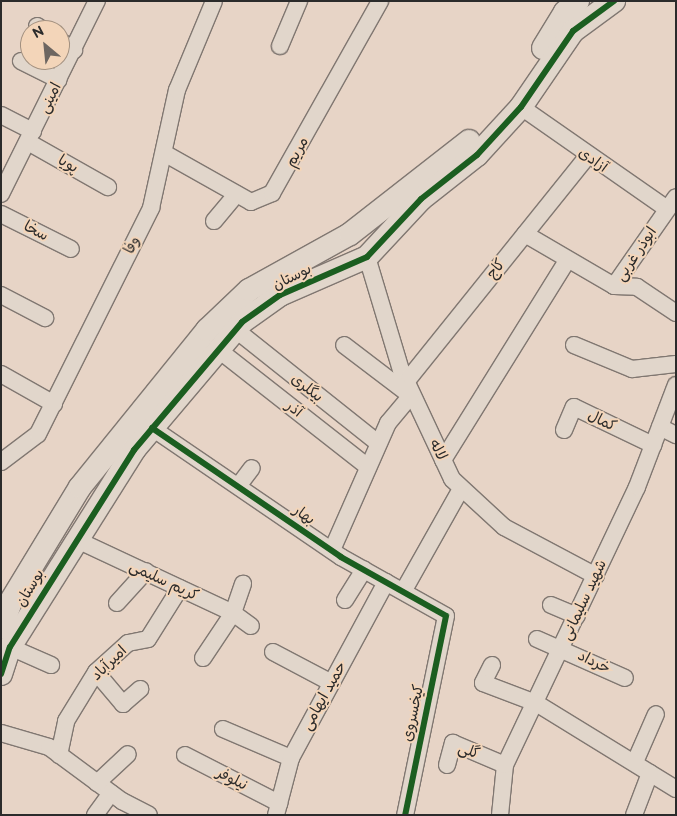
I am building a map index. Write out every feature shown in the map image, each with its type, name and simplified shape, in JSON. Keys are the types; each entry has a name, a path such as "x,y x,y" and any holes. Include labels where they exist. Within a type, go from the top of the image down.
{"street":[{"name":"امینی","path":"70,41 98,1"},
{"name":"وفا","path":"1,462 29,445 54,404 150,208 164,153 176,90 214,1"},
{"path":"280,46 298,1"},
{"name":"مریم","path":"164,153 251,202 272,193 380,1"},
{"name":"بوستان","path":"5,638 152,428 220,351 236,330 280,295 367,257 421,199 477,155 521,108 573,31 614,1"},
{"name":"بوستان","path":"1,674 12,599 80,487 207,330 249,290 350,234 416,178 456,153 520,86 565,12 576,2"},
{"path":"39,70 59,80"},
{"name":"امینی","path":"1,194 59,80 61,70"},
{"name":"آزادی","path":"521,108 587,157 672,203"},
{"name":"پویا","path":"1,115 31,137 108,187"},
{"name":"کاج","path":"332,550 378,443 408,389 525,234 587,157"},
{"path":"214,221 237,194"},
{"name":"ابوذر غربی","path":"614,286 672,203"},
{"name":"سخا","path":"1,214 71,249"},
{"path":"525,234 567,261 614,286 637,287 676,313"},
{"name":"لاله","path":"367,257 408,389 443,460 461,489 504,527 596,576"},
{"path":"443,460 567,261"},
{"path":"1,295 45,318"},
{"name":"بیگلری","path":"236,330 378,443"},
{"path":"344,345 408,389"},
{"path":"574,345 632,369 676,364"},
{"name":"آذر","path":"220,351 368,467"},
{"path":"1,374 54,404"},
{"name":"شهید سلیمانی","path":"500,815 505,765 596,576 653,445 676,385"},
{"name":"کمال","path":"564,430 574,407 653,445"},
{"path":"660,427 676,435"},
{"name":"بهار","path":"152,428 239,485 332,550 446,616"},
{"path":"239,485 252,468"},
{"path":"404,590 461,489"},
{"name":"کریم سلیمی","path":"75,539 233,613 251,626"},
{"path":"345,600 364,569"},
{"path":"118,603 146,572"},
{"name":"حمید ایهامی","path":"278,809 291,758 330,682 386,582"},
{"path":"203,658 233,613 243,584"},
{"name":"امیرآباد","path":"59,755 66,721 96,672 128,643 148,639 180,588"},
{"path":"551,605 577,616"},
{"name":"کیخسروی","path":"405,815 446,616"},
{"path":"5,638 51,664"},
{"name":"خرداد","path":"537,639 562,647 626,678"},
{"path":"273,652 330,682"},
{"path":"492,665 483,683 536,703 636,762 650,773 674,784"},
{"path":"96,672 123,704 140,689"},
{"path":"636,762 656,714"},
{"path":"223,729 291,758"},
{"path":"1,733 49,747 111,793 149,815"},
{"name":"گلی","path":"446,765 453,743 505,765"},
{"path":"97,783 128,754"},
{"name":"نیلوفر","path":"186,755 278,809"},
{"path":"634,815 650,773"},
{"path":"96,815 111,793"}],"cycle path":[{"path":"1,674 10,647 134,450 242,322 280,295 367,257 421,199 477,155 521,107 573,31 614,1"},
{"path":"152,428 341,557 446,616 405,815"}]}
